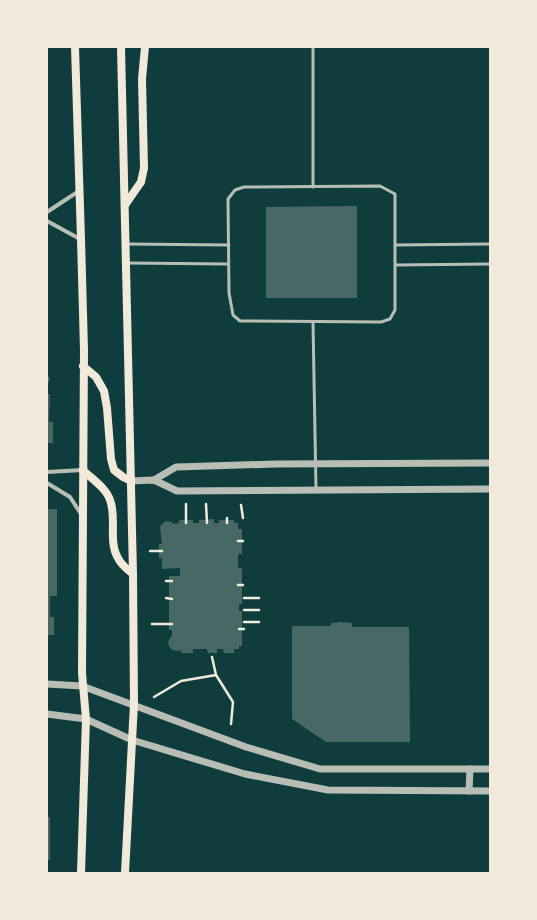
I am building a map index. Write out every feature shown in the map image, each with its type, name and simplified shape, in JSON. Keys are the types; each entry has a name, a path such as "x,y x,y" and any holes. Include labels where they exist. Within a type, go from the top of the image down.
{"main road":[{"path":"75,47 82,239 82,686 86,719 82,873"},
{"path":"121,47 133,574 134,704 125,873"},
{"path":"125,205 141,182 144,168 142,79 145,47"},
{"path":"83,366 96,377 104,391 107,408 111,459 114,470 131,481"},
{"path":"83,470 104,490 110,499 113,509 114,548 117,558 123,566 133,574"}],"street":[{"path":"47,212 80,191"},
{"path":"47,221 82,239"},
{"path":"154,480 176,467 315,464 490,463"},
{"path":"47,472 83,470"},
{"path":"131,481 154,480 177,491 490,489"},
{"path":"47,483 70,497 83,517"},
{"path":"47,684 82,686 134,704 246,747 320,769 490,768"},
{"path":"47,714 86,719 132,740 245,774 328,790 490,790"},
{"path":"469,791 470,769"}],"lane":[{"path":"313,47 313,187"},
{"path":"380,186 395,194 395,245 395,310 390,319 381,322 240,321 233,315 229,293 228,199 235,190 244,187 380,186"},
{"path":"126,244 229,245"},
{"path":"395,245 490,244"},
{"path":"126,263 228,264"},
{"path":"396,265 490,264"},
{"path":"313,322 316,491"}],"path":[{"path":"186,504 186,523"},
{"path":"206,504 207,523"},
{"path":"241,505 243,518"},
{"path":"227,518 227,523"},
{"path":"238,541 243,541"},
{"path":"150,550 162,550"},
{"path":"166,581 172,581"},
{"path":"238,585 244,585"},
{"path":"166,598 172,599"},
{"path":"244,598 259,598"},
{"path":"244,610 259,610"},
{"path":"244,622 259,622"},
{"path":"152,624 172,624"},
{"path":"239,629 244,629"},
{"path":"212,657 216,675 233,702 231,724"},
{"path":"154,697 181,682 216,675"}],"building":[{"path":"357,206 357,298 266,298 266,207"},
{"path":"47,373 50,379 47,386"},
{"path":"47,394 50,394 49,422 53,422 53,443 47,443"},
{"path":"47,509 57,509 57,596 50,596 50,617 54,617 54,635 47,635"},
{"path":"214,519 214,523 219,523 219,520 234,520 234,523 238,523 238,529 242,529 242,554 238,554 238,568 242,568 242,604 239,604 239,611 242,611 242,646 239,646 239,649 234,649 234,653 224,653 223,649 217,649 217,653 208,653 207,649 193,649 193,653 181,653 181,650 172,650 168,642 172,635 172,630 169,630 169,576 180,576 180,568 162,569 162,558 159,558 159,544 162,544 160,527 166,521 174,524 179,523 179,520 193,520 193,523 199,523 199,520"},
{"path":"331,623 352,623 352,627 409,627 410,742 326,742 292,719 292,626 331,626"},
{"path":"47,817 50,817 50,860 47,860"}]}
